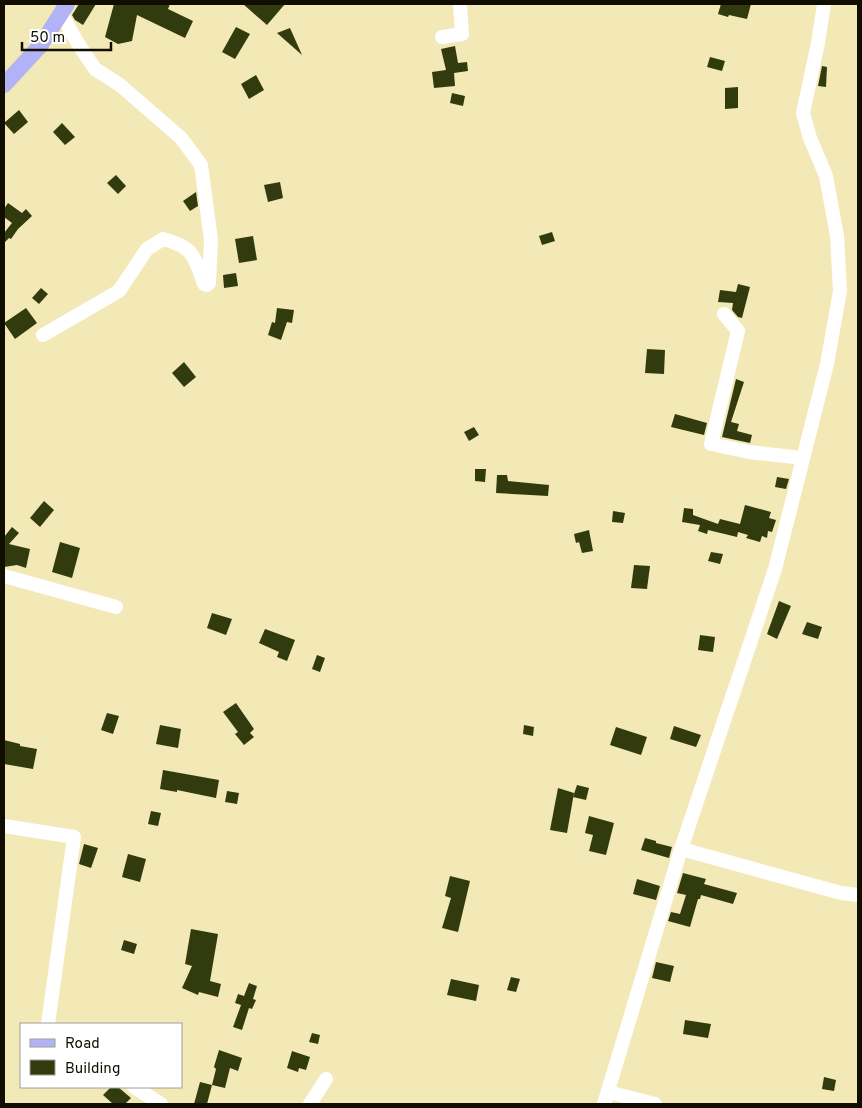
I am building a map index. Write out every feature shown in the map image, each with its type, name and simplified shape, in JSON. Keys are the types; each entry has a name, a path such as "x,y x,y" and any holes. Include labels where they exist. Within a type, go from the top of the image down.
{"main road":[{"path":"4,85 40,46 64,8"}],"street":[{"path":"442,37 462,34 460,4"},
{"path":"655,1104 606,1098 681,849 775,570 827,364 840,291 837,236 826,176 810,138 803,113 824,4"},
{"path":"43,335 119,290 147,250 163,239 181,244 195,258 204,284 209,283 211,240 201,165 181,138 120,85 95,69 77,42 64,8"},
{"path":"724,314 738,331 711,444 749,452 803,458"},
{"path":"4,576 116,607"},
{"path":"4,826 74,837 48,1023"},
{"path":"681,849 841,893 858,895"},
{"path":"310,1104 326,1079"},
{"path":"136,1088 160,1104"}],"building":[{"path":"79,4 96,4 83,25 75,20 72,15"},
{"path":"114,4 170,4 168,9 193,21 185,38 137,15 132,41 118,44 105,37"},
{"path":"243,4 285,4 267,25"},
{"path":"721,4 751,4 747,19 718,14"},
{"path":"236,27 250,34 235,59 222,52"},
{"path":"290,28 302,55 277,33"},
{"path":"455,46 458,63 467,62 468,71 454,73 455,86 434,88 432,72 446,70 441,49"},
{"path":"710,57 725,61 722,71 707,67"},
{"path":"822,66 827,67 826,87 818,86"},
{"path":"256,75 264,90 249,99 241,84"},
{"path":"738,87 738,108 725,109 725,88"},
{"path":"452,93 465,96 463,106 450,103"},
{"path":"19,110 28,122 14,134 4,123"},
{"path":"62,123 75,137 65,145 53,132"},
{"path":"116,175 126,186 118,194 107,183"},
{"path":"280,182 283,198 268,202 264,185"},
{"path":"196,192 198,206 190,211 183,201"},
{"path":"8,203 22,213 26,209 32,216 18,229 11,239 9,238 4,243 4,233 12,223 4,217 4,209"},
{"path":"552,232 555,241 542,245 539,236"},
{"path":"253,236 257,260 239,263 235,239"},
{"path":"236,273 238,286 224,288 223,275"},
{"path":"738,284 750,287 742,318 738,317 732,310 733,303 718,302 720,290 736,292"},
{"path":"41,288 48,294 39,304 32,298"},
{"path":"26,308 37,323 15,339 4,323"},
{"path":"277,308 294,310 292,323 287,322 281,340 268,335 272,322 275,323"},
{"path":"647,349 665,350 664,374 645,373"},
{"path":"184,362 196,377 184,387 172,373"},
{"path":"736,379 744,382 731,422 739,424 737,431 752,435 750,443 722,437"},
{"path":"675,414 707,423 704,435 671,427"},
{"path":"474,427 479,435 469,441 464,432"},
{"path":"475,469 486,469 485,482 475,481"},
{"path":"497,475 507,475 508,481 549,485 548,496 496,493"},
{"path":"777,477 789,479 786,489 775,487"},
{"path":"44,501 54,510 40,527 30,518"},
{"path":"745,505 771,512 769,518 776,520 772,532 768,531 767,538 762,536 760,542 746,538 748,535 738,532 737,537 708,530 707,534 698,531 700,525 682,522 684,508 693,509 693,515 718,524 720,519 740,524"},
{"path":"613,511 625,513 623,523 612,522"},
{"path":"12,527 19,533 9,544 30,549 26,568 17,565 4,567 4,537"},
{"path":"589,530 593,551 582,553 579,542 576,543 574,534"},
{"path":"60,542 80,548 72,578 52,572"},
{"path":"711,552 723,554 720,564 708,561"},
{"path":"634,565 650,566 647,589 631,588"},
{"path":"779,601 791,606 777,639 767,634"},
{"path":"212,613 232,619 226,635 207,628"},
{"path":"807,622 822,627 818,639 802,634"},
{"path":"265,629 295,640 287,661 277,657 279,652 259,643"},
{"path":"700,635 715,637 713,652 698,650"},
{"path":"317,655 325,658 320,672 312,669"},
{"path":"236,703 254,729 250,733 254,737 244,745 235,734 238,732 223,712"},
{"path":"107,713 119,716 113,734 101,730"},
{"path":"160,725 181,729 178,748 156,744"},
{"path":"524,725 534,727 533,736 523,734"},
{"path":"674,726 701,735 696,747 670,739"},
{"path":"616,727 647,737 641,755 610,745"},
{"path":"4,740 20,744 20,746 37,749 33,769 4,764"},
{"path":"163,770 219,780 216,798 177,790 177,792 160,789"},
{"path":"577,785 589,788 586,800 573,797"},
{"path":"558,788 574,793 567,833 550,830"},
{"path":"227,791 239,793 237,804 225,802"},
{"path":"151,811 161,813 158,826 148,824"},
{"path":"589,816 614,823 606,855 589,851 593,835 585,833"},
{"path":"645,838 672,847 669,858 641,850"},
{"path":"84,844 98,848 91,868 79,864"},
{"path":"128,854 146,859 140,882 122,877"},
{"path":"683,873 706,879 704,884 737,893 733,904 701,895 700,899 698,899 690,927 668,921 671,912 680,914 686,895 677,893"},
{"path":"450,876 470,881 458,932 442,928 451,898 445,896"},
{"path":"637,879 660,886 656,900 633,894"},
{"path":"191,929 218,934 210,981 221,984 218,997 199,992 198,995 182,988 192,966 185,964"},
{"path":"124,940 137,944 134,954 121,950"},
{"path":"656,962 674,966 670,982 652,978"},
{"path":"511,977 520,979 516,992 507,990"},
{"path":"451,979 479,985 476,1001 447,995"},
{"path":"249,983 257,986 253,999 256,1000 252,1009 249,1008 242,1030 233,1027 241,1005 235,1003 238,994 244,996"},
{"path":"685,1020 711,1024 708,1038 683,1034"},
{"path":"312,1033 320,1035 318,1044 309,1042"},
{"path":"219,1050 242,1058 238,1071 230,1068 225,1088 212,1085 216,1069 214,1067"},
{"path":"292,1051 310,1057 306,1070 299,1068 298,1072 287,1068"},
{"path":"824,1077 836,1080 834,1091 822,1089"},
{"path":"200,1082 212,1085 207,1104 194,1104"},
{"path":"110,1088 119,1088 131,1098 125,1104 113,1104 103,1095"}]}
